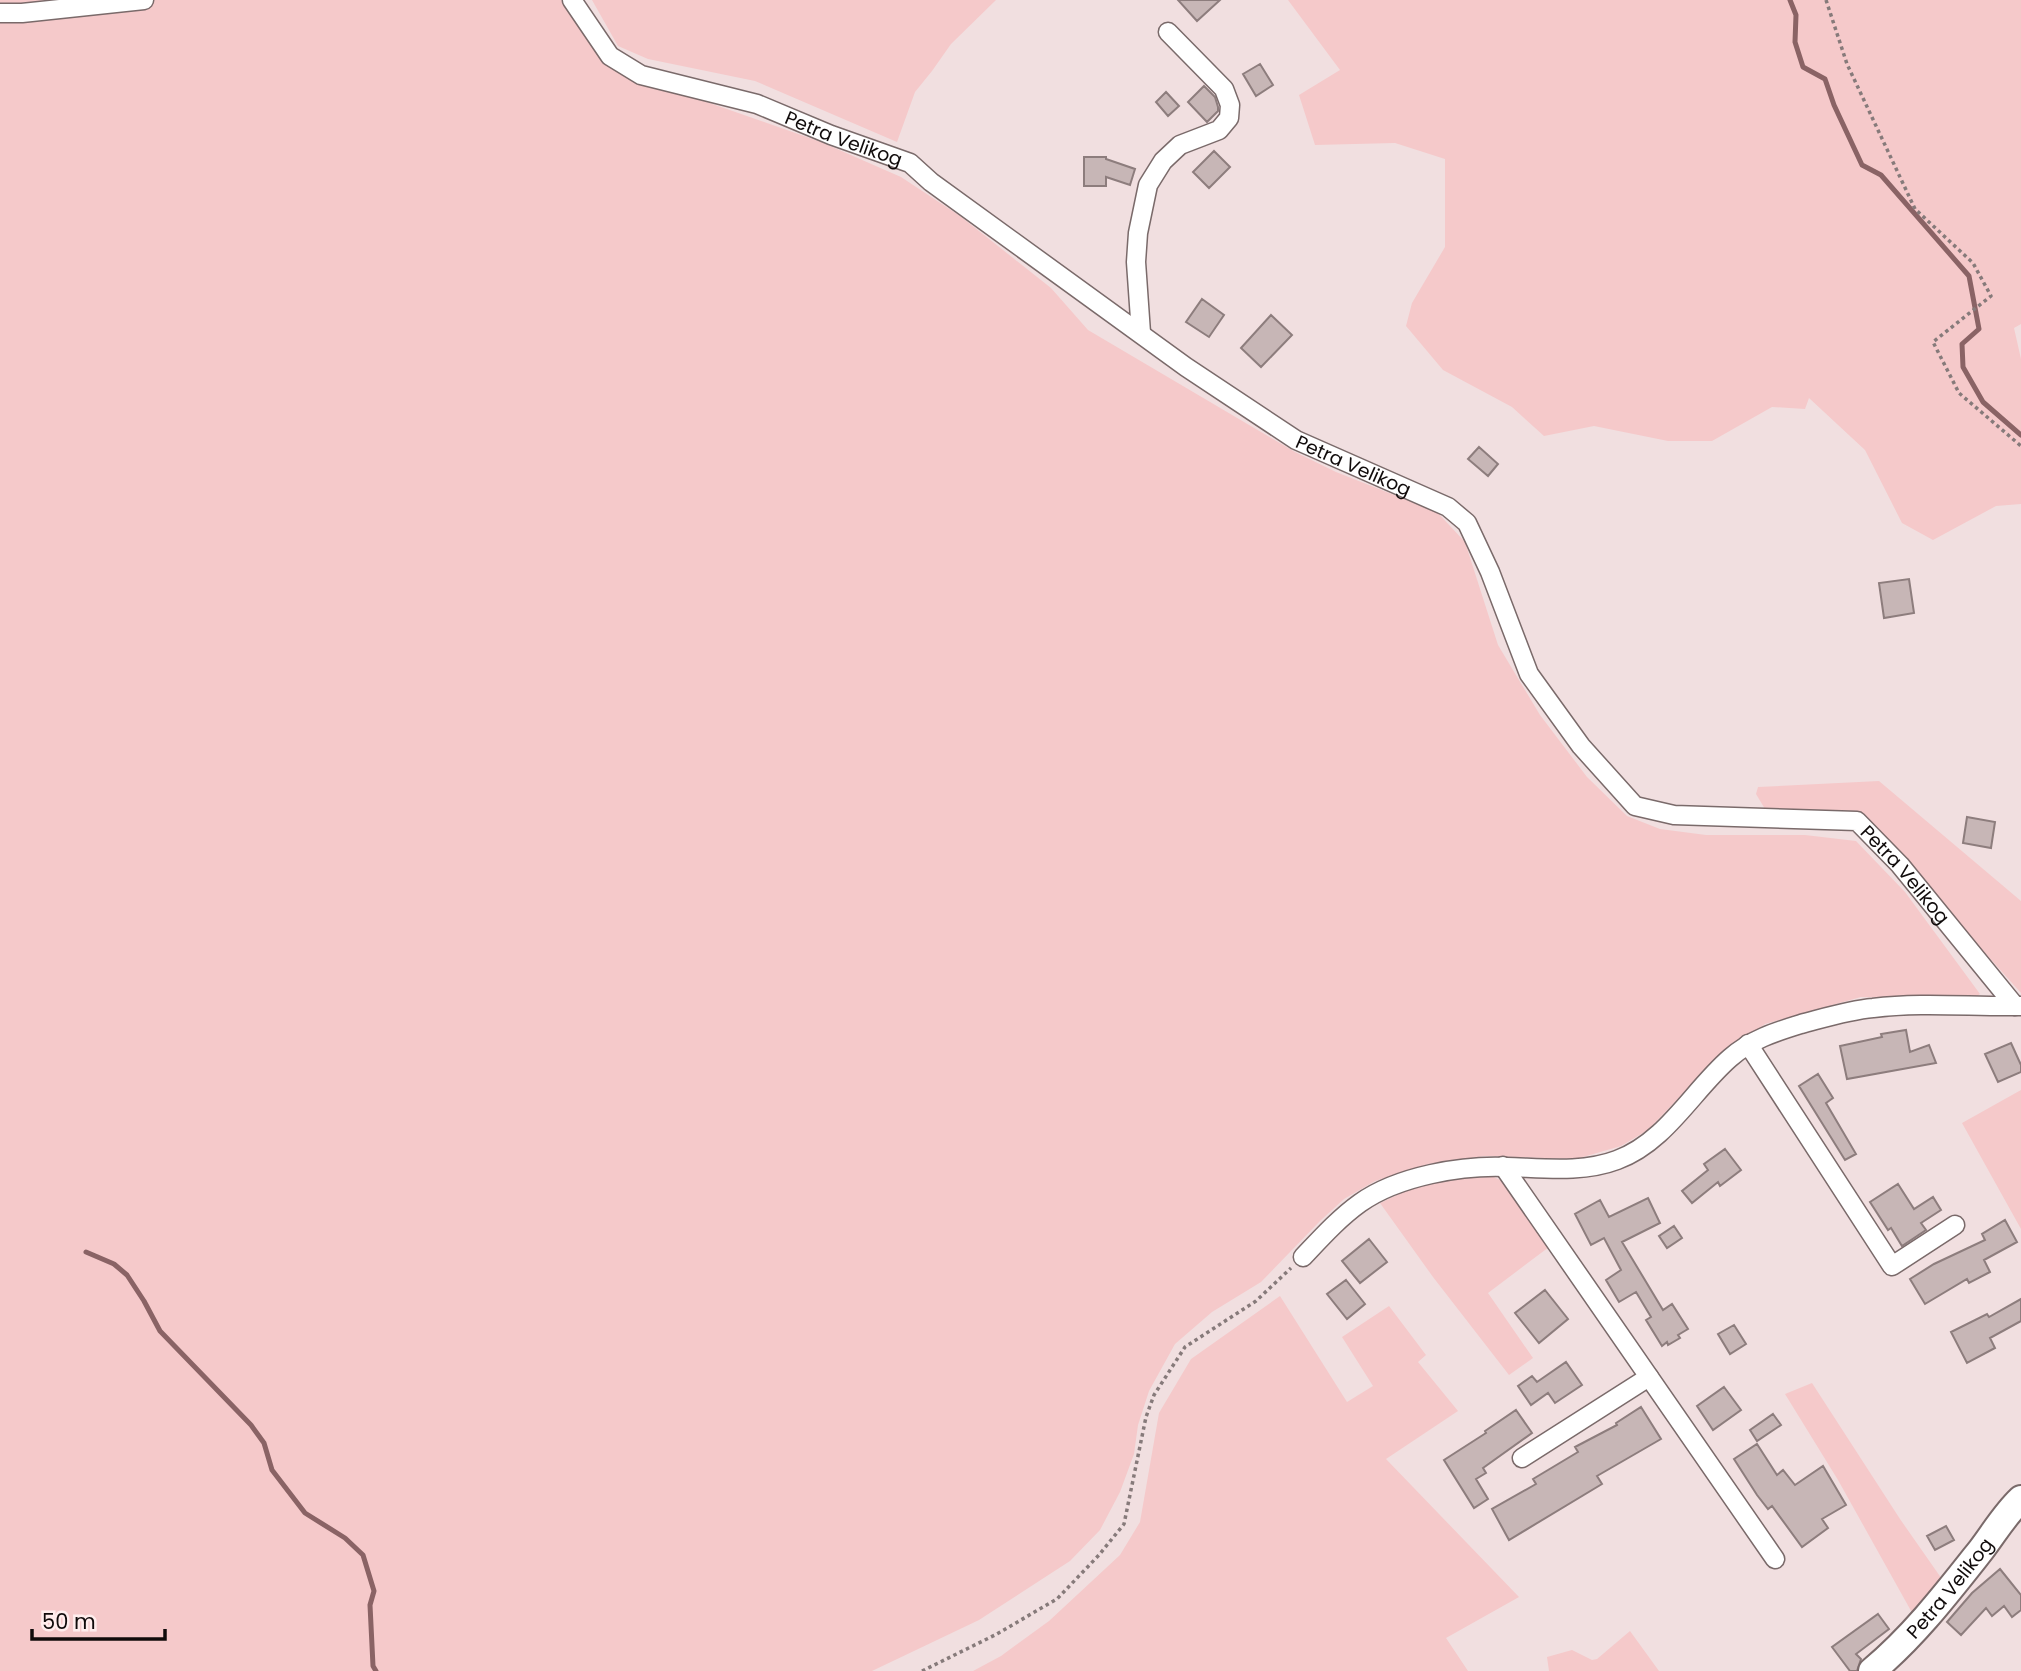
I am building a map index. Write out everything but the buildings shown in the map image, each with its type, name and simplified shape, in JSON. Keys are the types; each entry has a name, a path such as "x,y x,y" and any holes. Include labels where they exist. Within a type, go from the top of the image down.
{"street":[{"path":"0,13 144,0"},
{"name":"Petra Velikog","path":"572,0 610,57 641,75 757,104 831,135 910,163 1186,367 1296,440 1417,491 1448,507 1466,523 1490,572 1529,674 1581,746 1635,806 1674,815 1857,821 1900,865 2018,1006"},
{"path":"1140,333 1136,262 1138,233 1148,185 1164,161 1180,145 1219,130 1229,118 1230,105 1224,89 1168,32"},
{"name":"Petra Velikog","path":"1303,1257 1363,1201 1432,1173 1476,1166 1560,1169 1592,1167 1636,1151 1672,1120 1714,1072 1748,1044 1778,1030 1870,1008 2018,1006"},
{"path":"1748,1044 1892,1266 1955,1225"},
{"path":"1503,1166 1775,1559"},
{"path":"1522,1458 1649,1377"},
{"name":"Petra Velikog","path":"1872,1671 1898,1650 1983,1548 2018,1512"}],"path":[{"path":"1826,0 1847,64 1915,209 1973,263 1992,296 1933,342 1959,393 2021,446"},
{"path":"922,1671 995,1635 1056,1599 1099,1555 1124,1524 1146,1417 1154,1395 1185,1347 1256,1301 1303,1257"}],"shaded area":[{"path":"0,0 561,0 581,28 638,78 821,142 901,177 960,216 1051,288 1088,330 1295,452 1336,472 1437,512 1465,542 1498,645 1540,715 1587,777 1627,816 1660,829 1706,835 1805,835 1856,841 1905,892 1980,994 1972,1000 1861,997 1765,1024 1716,1059 1648,1130 1621,1146 1576,1159 1485,1156 1428,1164 1375,1181 1344,1199 1261,1282 1212,1312 1175,1344 1149,1391 1138,1425 1134,1454 1120,1492 1100,1530 1070,1561 979,1620 872,1671 0,1671"},
{"path":"592,0 996,0 951,44 915,92 897,142 755,81 648,59 618,46"},
{"path":"1288,0 2021,0 2021,324 2014,328 2021,359 2021,504 1996,506 1933,540 1902,523 1865,450 1809,398 1805,409 1772,407 1712,441 1668,441 1594,426 1544,436 1512,407 1443,370 1406,326 1412,303 1445,247 1445,159 1395,143 1315,145 1299,95 1340,70"},
{"path":"1879,781 2021,901 2021,993 1861,815 1853,811 1765,809 1756,794 1758,787"},
{"path":"2021,1090 2021,1229 1962,1123"},
{"path":"1494,1177 1504,1182 1549,1247 1488,1293 1533,1358 1509,1375 1380,1203 1433,1178"},
{"path":"1280,1296 1347,1402 1373,1386 1342,1337 1389,1306 1426,1355 1418,1362 1458,1411 1386,1459 1519,1597 1446,1638 1468,1671 973,1671 1001,1656 1049,1621 1120,1555 1140,1522 1159,1413 1191,1359"},
{"path":"1812,1383 1944,1582 1915,1618 1838,1480 1785,1394"},
{"path":"1630,1631 1659,1671 1549,1671 1547,1657 1572,1650 1592,1660 1597,1659"}],"waterway":[{"path":"1790,0 1796,15 1795,42 1803,67 1825,79 1862,165 1881,175 1969,276 1979,329 1962,344 1963,367 1983,402 2021,435"},
{"path":"86,1252 114,1264 127,1275 160,1331 251,1425 264,1443 272,1470 305,1513 345,1538 363,1555 374,1591 370,1605 373,1666 376,1671"}]}
